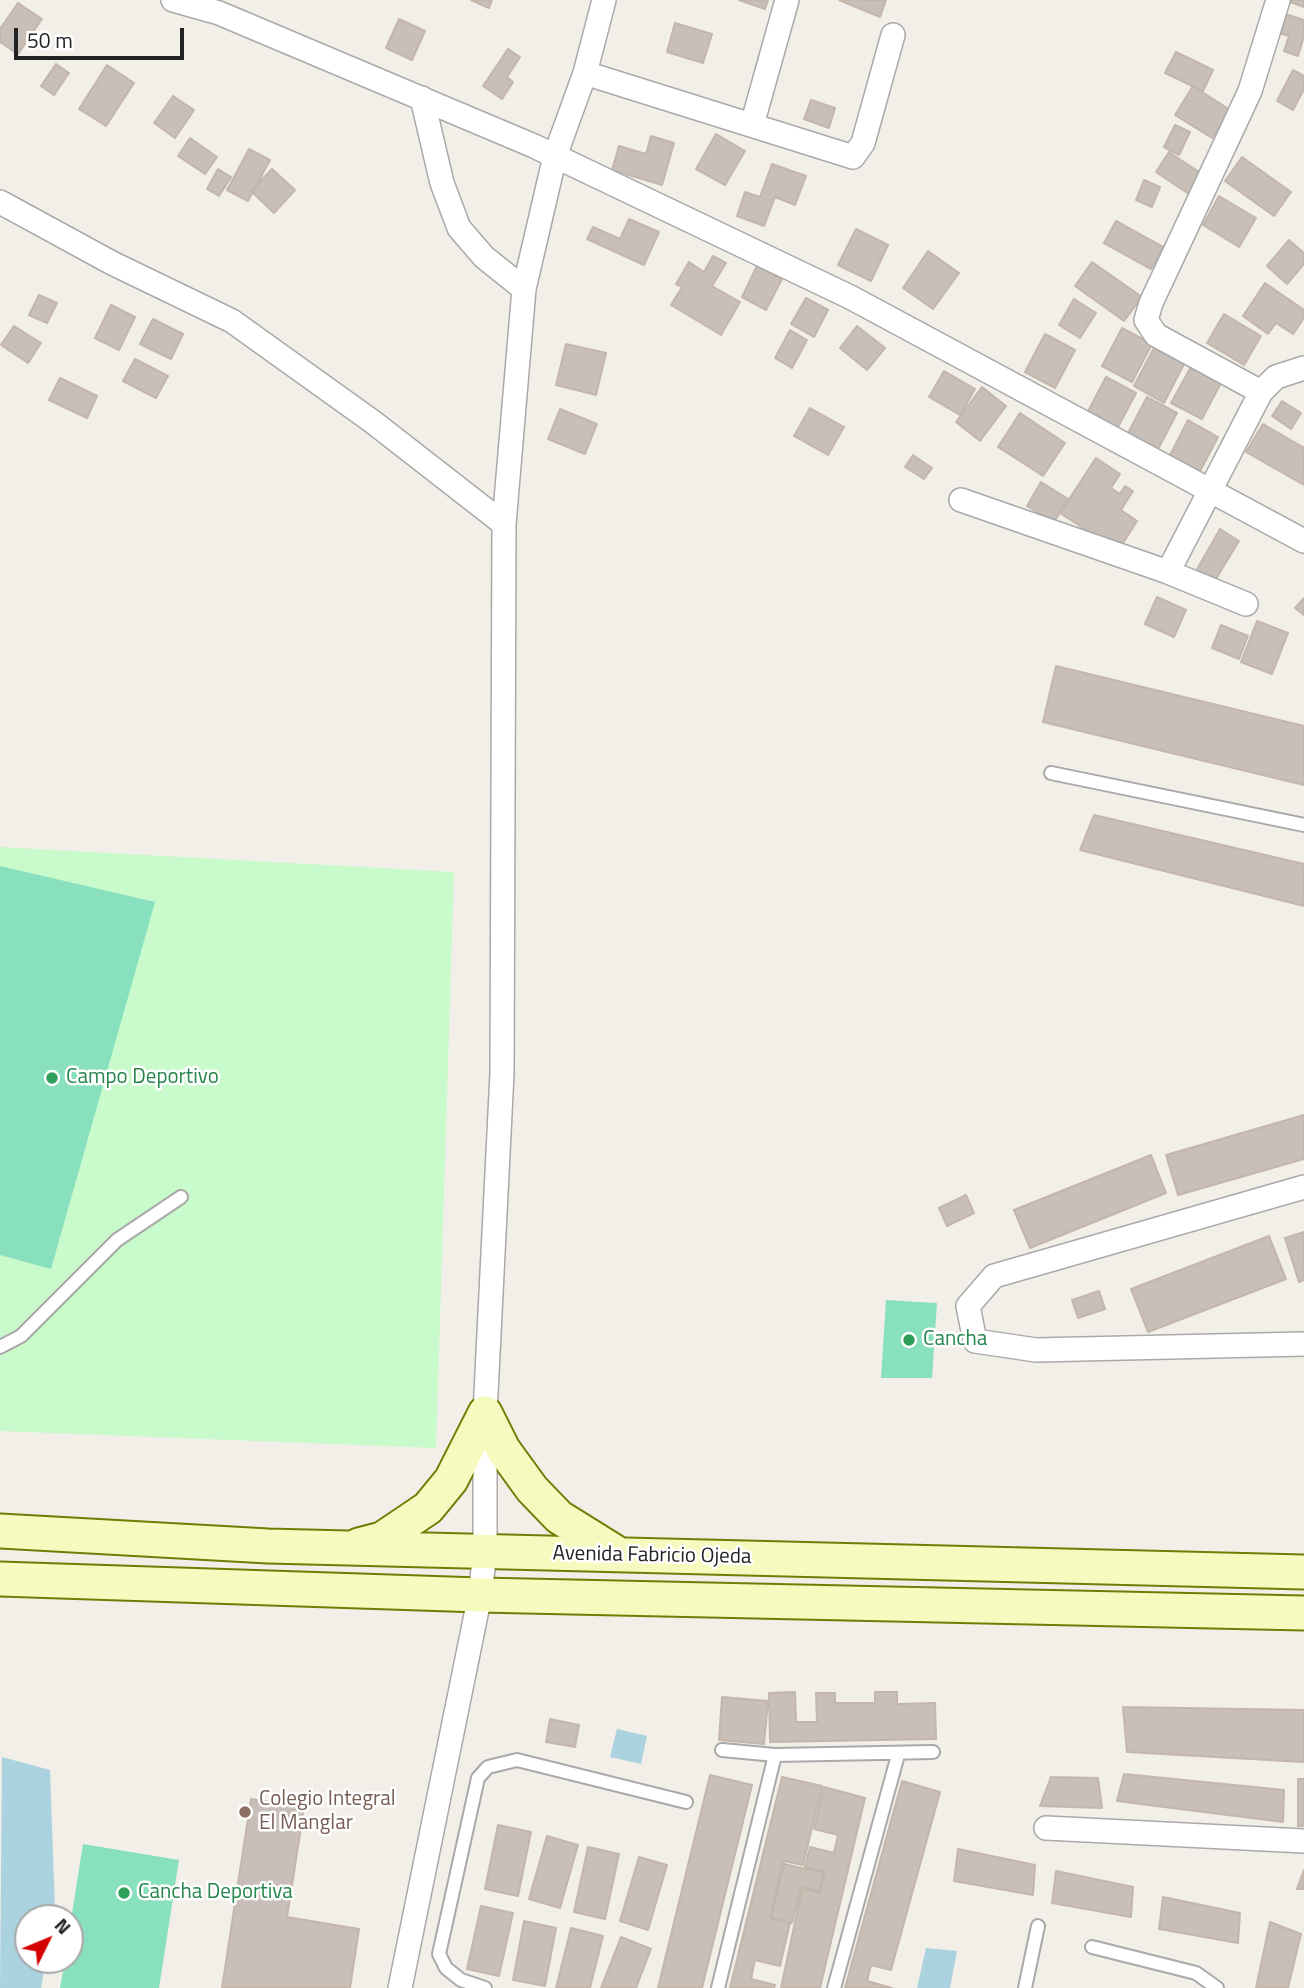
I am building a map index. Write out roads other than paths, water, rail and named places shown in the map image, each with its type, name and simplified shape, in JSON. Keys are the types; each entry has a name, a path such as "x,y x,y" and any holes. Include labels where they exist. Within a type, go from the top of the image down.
{"street":[{"path":"173,0 219,13 555,156 850,297 1304,541"},
{"path":"400,1988 480,1595 485,1552 485,1413 502,1073 504,524 524,289 555,156 585,73 604,0"},
{"path":"752,125 787,0"},
{"path":"1261,392 1156,335 1146,320 1151,303 1250,91 1278,0"},
{"path":"585,73 853,157 863,143 893,34"},
{"path":"422,98 442,183 459,228 484,257 524,289"},
{"path":"0,202 112,262 232,321 373,422 504,524"},
{"path":"1168,572 1261,392 1276,377 1304,368"},
{"path":"961,499 1168,572 1246,604"},
{"path":"1304,1187 994,1276 968,1306 975,1341 1036,1350 1304,1344"},
{"path":"350,1548 382,1539 428,1508 451,1480 485,1413"},
{"path":"485,1413 503,1450 532,1489 559,1517 621,1555"},
{"name":"Avenida Fabricio Ojeda","path":"0,1531 350,1548 1304,1572"},
{"name":"Avenida Fabricio Ojeda","path":"0,1579 480,1595 1304,1613"},
{"path":"1046,1828 1304,1841"}],"lane":[{"path":"1051,773 1304,825"},
{"path":"0,1347 20,1336 117,1240 181,1196"},
{"path":"722,1750 775,1755 898,1755 933,1752"},
{"path":"718,1988 775,1755"},
{"path":"834,1988 898,1755"},
{"path":"485,1988 461,1980 446,1968 439,1954 478,1778 488,1767 517,1760 686,1802"},
{"path":"1025,1988 1038,1926"},
{"path":"1092,1947 1196,1973 1217,1988"}],"water":[{"path":"617,1729 647,1736 641,1764 610,1757"},
{"path":"2,1757 50,1770 55,1904 14,1904 14,1974 44,1974 41,1988 0,1988"},
{"path":"926,1948 957,1951 950,1988 917,1988"}],"place":[{"name":"Campo Deportivo","path":"52,1078"},
{"name":"Cancha","path":"909,1340"},
{"name":"Colegio Integral El Manglar","path":"245,1812"},
{"name":"Cancha Deportiva","path":"124,1893"}]}
